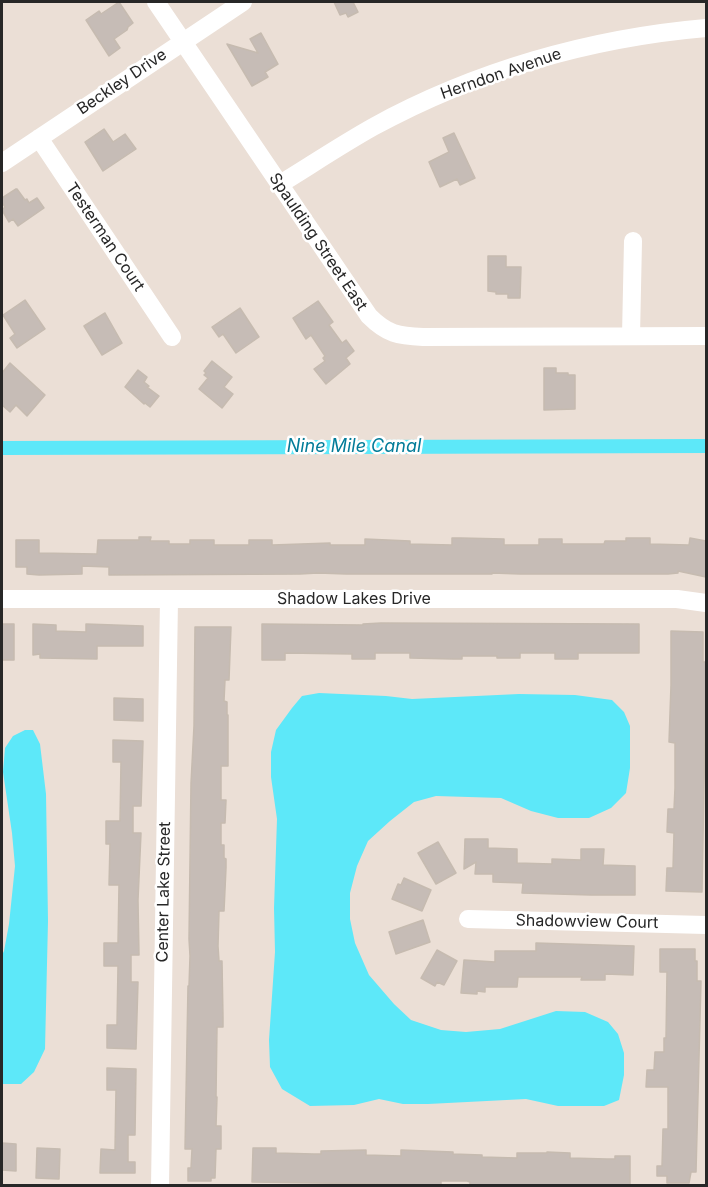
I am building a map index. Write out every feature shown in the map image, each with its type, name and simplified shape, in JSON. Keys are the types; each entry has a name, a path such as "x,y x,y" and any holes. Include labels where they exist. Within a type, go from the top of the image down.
{"street":[{"name":"Spaulding Street East","path":"156,2 369,316 380,327 392,333 423,337 706,336"},
{"name":"Beckley Drive","path":"2,163 243,2"},
{"name":"Herndon Avenue","path":"280,184 374,127 475,80 537,59 587,46 636,36 706,27"},
{"name":"Testerman Court","path":"39,138 172,337"},
{"path":"631,336 633,241"},
{"name":"Shadow Lakes Drive","path":"2,599 677,599 706,603"},
{"name":"Center Lake Street","path":"160,1185 169,599"},
{"name":"Shadowview Court","path":"468,919 706,925"}],"water":[{"path":"319,693 412,699 519,694 575,695 612,700 624,712 630,726 630,768 626,793 611,808 589,818 558,818 531,811 501,798 436,796 414,802 368,841 357,866 350,893 350,919 355,943 369,975 411,1020 441,1030 466,1032 500,1029 556,1011 585,1012 608,1022 618,1034 624,1053 624,1075 619,1100 604,1106 558,1106 526,1099 403,1104 379,1099 354,1105 310,1106 282,1089 270,1067 269,1040 275,952 277,819 271,777 271,752 276,730 292,708 302,696"},
{"path":"25,730 33,730 40,744 46,794 48,921 45,1049 34,1072 21,1084 2,1084 2,955 9,924 15,866 3,772 5,748 13,736"}],"building":[{"path":"119,2 133,23 114,39 120,48 109,56 86,20 99,11 101,14"},
{"path":"334,2 353,2 358,12 348,17 346,13 340,15"},
{"path":"261,33 278,64 265,72 268,77 252,86 227,44 258,53 250,39"},
{"path":"104,129 113,142 125,134 136,149 103,171 85,142"},
{"path":"454,133 475,178 460,185 457,179 440,187 429,162 449,152 443,138"},
{"path":"16,189 29,203 37,198 44,208 18,226 13,219 9,222 2,210 5,207 2,198"},
{"path":"488,256 506,256 506,267 521,267 520,298 508,298 508,294 488,291"},
{"path":"25,300 45,329 17,348 10,338 15,334 3,315"},
{"path":"318,301 333,322 329,325 342,343 346,340 354,351 346,358 350,364 326,384 314,369 325,361 323,358 325,356 311,335 306,339 293,318"},
{"path":"240,308 259,337 236,353 223,334 219,337 212,327"},
{"path":"105,313 122,343 102,355 84,326"},
{"path":"212,361 232,377 224,387 233,394 222,408 199,389 208,378 204,375 206,373 204,371"},
{"path":"10,363 45,395 27,416 16,405 10,412 2,405 2,373"},
{"path":"544,368 556,368 556,373 575,375 575,409 544,410"},
{"path":"138,370 147,377 144,382 149,386 147,387 159,396 150,407 125,387"},
{"path":"139,537 151,537 150,541 169,541 169,544 190,544 190,540 214,540 214,545 249,545 249,540 272,540 272,545 330,543 330,545 365,545 365,539 410,541 410,544 452,545 452,538 504,539 504,545 539,545 539,539 562,539 562,544 604,544 605,541 626,541 626,538 650,538 650,544 689,545 690,538 706,541 706,577 678,571 678,573 668,574 109,575 109,567 82,566 82,574 39,575 27,574 27,567 16,567 16,540 39,540 39,553 97,554 98,540 139,540"},
{"path":"381,623 639,624 639,653 578,653 578,659 555,659 555,653 520,653 520,658 462,656 462,659 453,659 410,658 410,653 375,653 375,659 352,659 352,654 285,653 285,660 262,660 262,624 363,625"},
{"path":"2,624 14,624 14,660 2,660"},
{"path":"33,624 56,625 56,631 86,632 86,624 143,626 143,646 97,646 97,659 40,658 40,654 33,655"},
{"path":"195,627 231,627 229,680 225,680 224,701 227,702 228,715 228,766 221,766 221,800 226,800 225,823 221,823 221,845 224,845 226,868 224,911 219,911 218,946 219,961 222,961 223,1027 217,1027 216,1126 221,1126 221,1149 216,1149 215,1178 211,1178 211,1181 188,1181 192,1149 185,1149"},
{"path":"671,631 703,632 703,662 706,662 706,680 702,892 666,891 667,868 673,868 674,833 667,832 668,809 674,809 675,788 675,743 669,742"},
{"path":"114,698 143,699 143,721 114,720"},
{"path":"113,740 143,741 141,806 133,806 133,833 141,833 138,900 139,955 131,955 131,982 138,982 136,1049 107,1048 107,1025 117,1025 118,966 104,966 104,943 118,943 119,885 109,885 110,844 106,844 106,821 120,821 121,762 113,762"},
{"path":"465,839 488,839 488,848 517,849 517,863 552,864 552,859 581,860 581,849 604,849 603,865 635,866 635,895 522,893 523,883 493,882 493,874 475,874 476,862 464,869"},
{"path":"438,842 456,873 436,884 418,853"},
{"path":"404,878 431,890 422,911 392,899 398,884 401,885"},
{"path":"423,920 430,942 396,954 389,932"},
{"path":"536,943 634,946 633,975 605,974 605,980 581,980 582,977 518,977 517,987 485,987 485,992 477,991 477,994 461,993 464,960 495,962 495,951 536,951"},
{"path":"660,949 695,949 697,981 701,981 696,1172 691,1172 689,1183 667,1183 667,1176 657,1176 657,1166 662,1166 663,1129 668,1129 668,1087 646,1087 647,1070 654,1070 655,1052 664,1052 664,1038 666,1038 667,972 660,972"},
{"path":"437,950 457,961 444,985 437,982 435,986 421,978"},
{"path":"107,1068 136,1069 135,1135 128,1135 128,1162 135,1162 135,1173 100,1173 101,1149 115,1150 116,1090 107,1090"},
{"path":"2,1143 16,1144 16,1171 2,1170"},
{"path":"37,1148 60,1149 59,1179 36,1178"},
{"path":"253,1148 276,1148 276,1153 314,1154 321,1154 321,1151 366,1150 366,1155 401,1156 401,1150 517,1158 517,1153 547,1152 570,1153 570,1158 615,1159 615,1156 630,1156 630,1185 470,1185 467,1181 441,1181 441,1185 252,1182"}],"waterway":[{"name":"Nine Mile Canal","path":"2,448 706,446"}]}
